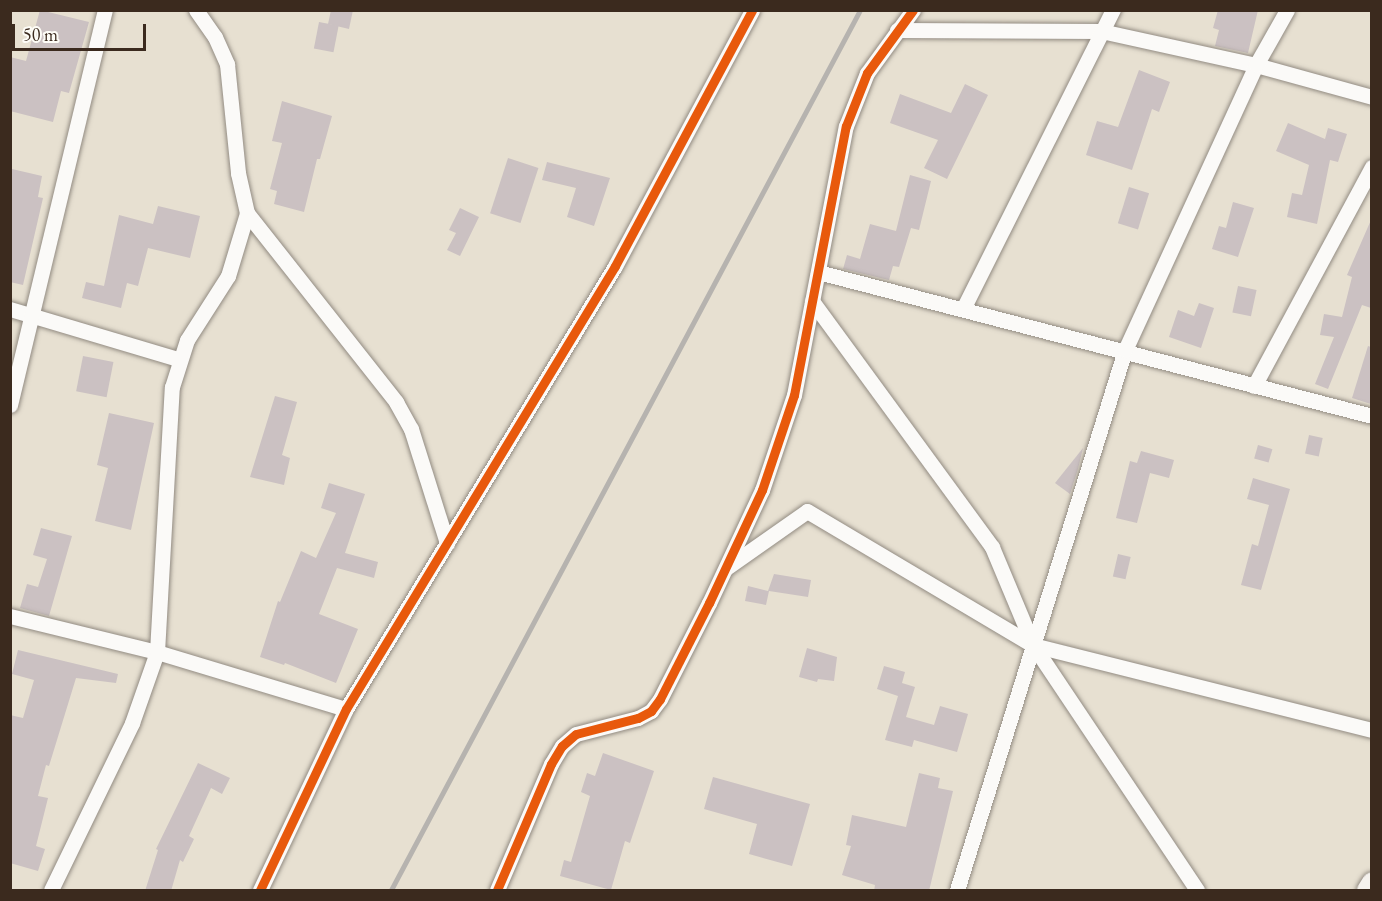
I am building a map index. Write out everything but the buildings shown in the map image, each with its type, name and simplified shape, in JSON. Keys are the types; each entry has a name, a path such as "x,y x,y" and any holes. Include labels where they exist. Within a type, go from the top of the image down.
{"street":[{"path":"10,405 105,10"},
{"path":"196,10 215,36 227,64 238,173 247,213 396,402 411,429 447,543"},
{"path":"260,891 346,709 615,266 752,10"},
{"path":"497,891 551,764 562,746 576,734 638,718 651,711 660,699 726,568 762,490 795,395 846,126 867,73 913,10"},
{"path":"963,309 1113,10"},
{"path":"957,891 1125,350 1256,66 1287,10"},
{"path":"897,30 1101,31 1256,66 1371,97"},
{"path":"1254,386 1371,167"},
{"path":"51,891 132,723 157,652 172,387 178,359 187,340 228,276 247,213"},
{"path":"818,272 1125,350 1371,416"},
{"path":"812,301 992,547 1033,645 1197,891"},
{"path":"10,309 178,359"},
{"path":"726,568 807,511 1033,645 1371,730"},
{"path":"10,616 157,652 346,709"},
{"path":"1367,891 1371,882"}],"railway":[{"path":"391,890 860,10"}],"cycle path":[{"path":"260,890 346,709 615,266 752,10"},
{"path":"497,890 551,764 562,746 576,734 638,718 651,711 660,699 709,603 762,490 794,395 846,126 867,73 913,10"}]}
